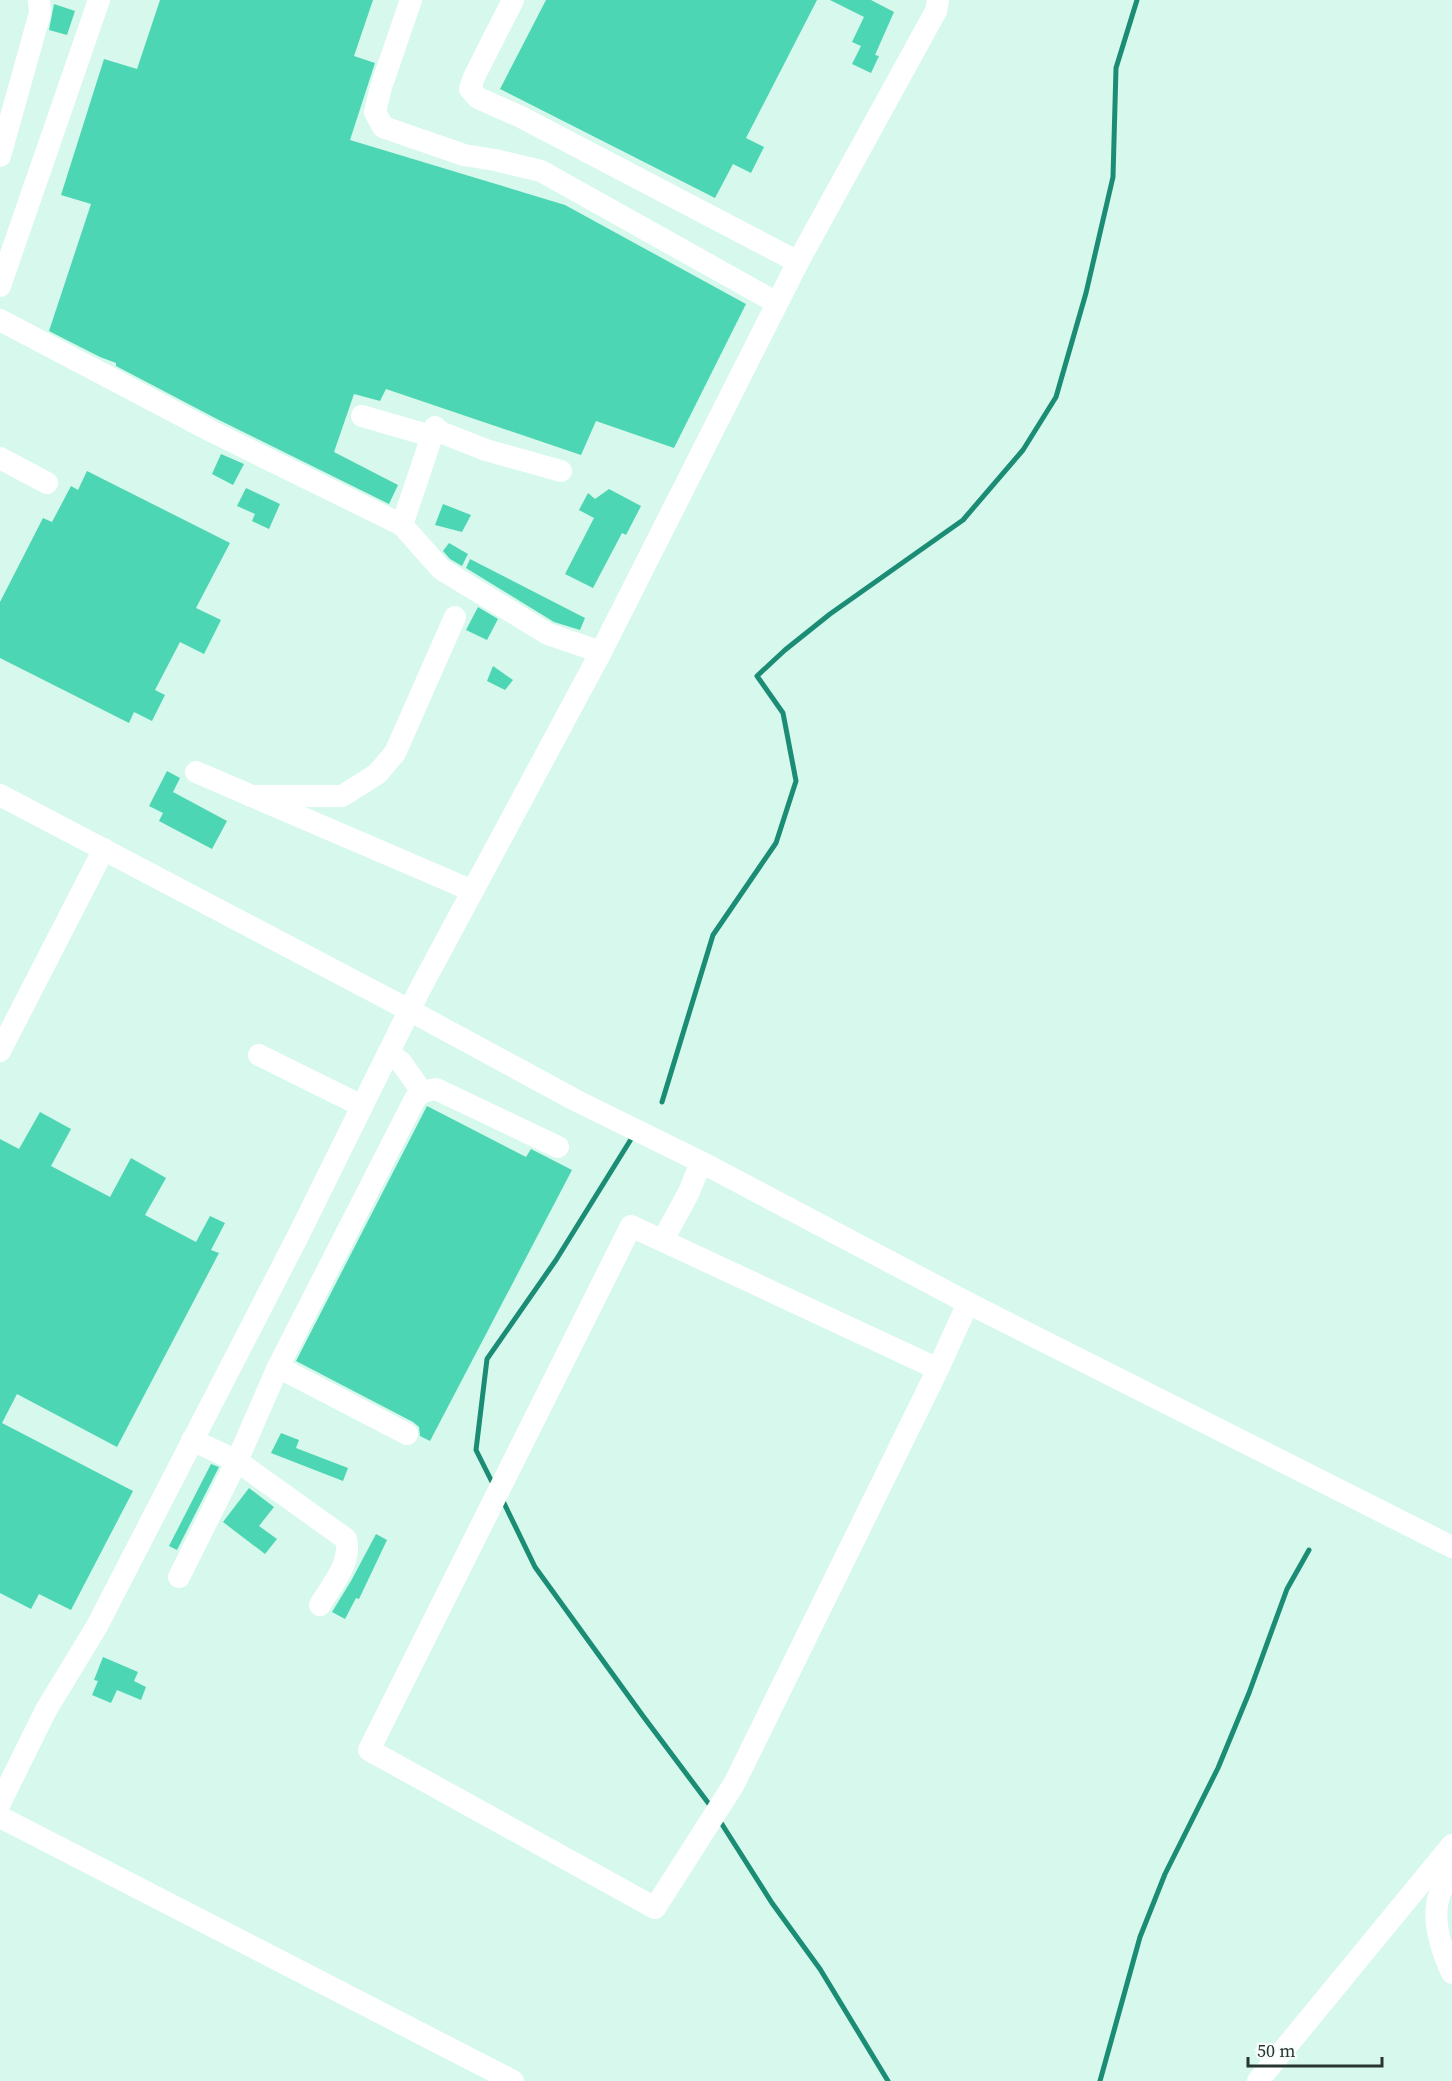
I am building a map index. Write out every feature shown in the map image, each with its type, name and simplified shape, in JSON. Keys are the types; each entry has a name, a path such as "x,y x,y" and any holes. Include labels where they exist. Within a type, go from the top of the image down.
{"street":[{"path":"0,156 40,13 39,0"},
{"path":"0,286 99,0"},
{"path":"411,0 381,87 375,112 383,127 464,155 541,171 777,303"},
{"path":"513,0 470,88 478,98 531,122 798,262"},
{"path":"0,1803 46,1710 97,1626 298,1236 409,1010 601,652 798,262 936,11 939,0"},
{"path":"0,320 211,431 402,525 441,569 548,634 601,652"},
{"path":"362,416 431,436"},
{"path":"402,525 435,427 440,432 486,450 561,471"},
{"path":"0,458 47,483"},
{"path":"251,796 289,794 342,796 377,774 395,753 455,617"},
{"path":"196,772 473,891"},
{"path":"0,795 577,1101 701,1162 968,1303 1452,1547"},
{"path":"0,1051 104,849"},
{"path":"388,1053 401,1062 422,1092"},
{"path":"259,1055 362,1106"},
{"path":"179,1577 237,1461 278,1367 415,1100 422,1092 436,1089 558,1147"},
{"path":"663,1240 689,1191 701,1162"},
{"path":"938,1368 631,1226 369,1750 655,1908 734,1784 938,1368 968,1303"},
{"path":"278,1367 407,1434"},
{"path":"192,1440 237,1461 346,1539 348,1548 346,1561 320,1605"},
{"path":"0,1816 513,2081"},
{"path":"1258,2081 1452,1845"},
{"path":"1452,1871 1439,1896 1437,1911 1442,1950 1452,1973"}],"building":[{"path":"160,0 373,0 354,56 375,63 350,140 565,205 746,304 674,448 596,421 581,455 386,389 380,401 354,394 334,452 398,485 389,504 217,419 116,366 116,363 49,331 91,204 61,195 104,59 137,69"},
{"path":"546,0 817,0 746,138 764,147 751,173 733,164 715,198 500,89"},
{"path":"830,0 871,0 894,12 875,55 879,56 871,73 852,64 861,46 852,42 864,17"},
{"path":"54,4 75,11 67,35 49,30"},
{"path":"221,454 244,464 233,485 212,474"},
{"path":"87,471 230,543 196,608 221,620 204,654 180,642 155,690 165,695 152,721 134,712 129,723 0,658 0,602 43,518 52,522 71,486 78,490"},
{"path":"246,488 280,504 269,529 252,521 255,514 237,506"},
{"path":"609,489 641,506 626,535 622,533 593,588 565,574 594,518 579,510 588,493 595,499"},
{"path":"443,504 471,515 462,532 435,525"},
{"path":"449,543 468,554 462,566 450,559 443,551"},
{"path":"470,559 585,618 580,630 554,622 466,568"},
{"path":"478,607 498,619 487,640 466,630"},
{"path":"493,666 513,680 505,690 487,681"},
{"path":"167,771 180,778 173,792 227,821 212,849 159,821 163,813 149,806"},
{"path":"427,1106 526,1157 531,1149 572,1170 430,1441 420,1436 419,1427 413,1422 296,1361"},
{"path":"40,1112 71,1129 51,1166 110,1197 131,1158 166,1178 145,1215 196,1242 210,1216 225,1223 211,1250 219,1253 117,1447 17,1394 2,1423 133,1491 71,1610 39,1594 31,1609 0,1593 0,1139 19,1149"},
{"path":"281,1433 299,1440 296,1448 348,1468 343,1481 271,1453"},
{"path":"211,1464 219,1467 177,1550 169,1546"},
{"path":"249,1488 274,1507 259,1526 277,1539 265,1554 223,1522"},
{"path":"376,1534 387,1540 359,1599 356,1598 345,1619 332,1612"},
{"path":"103,1657 138,1672 134,1681 146,1687 141,1700 117,1690 111,1703 92,1695 98,1681 94,1680"}],"waterway":[{"path":"662,1102 713,935 776,843 796,781 783,713 757,676 830,614 963,520 1023,450 1056,397 1086,293 1113,177 1116,68 1137,0"},
{"path":"494,1486 476,1450 487,1359 556,1260 633,1136"},
{"path":"502,1499 535,1567 712,1808"},
{"path":"1100,2081 1140,1937 1165,1874 1218,1768 1249,1693 1287,1589 1309,1550"},
{"path":"718,1818 772,1903 820,1969 888,2081"}]}
